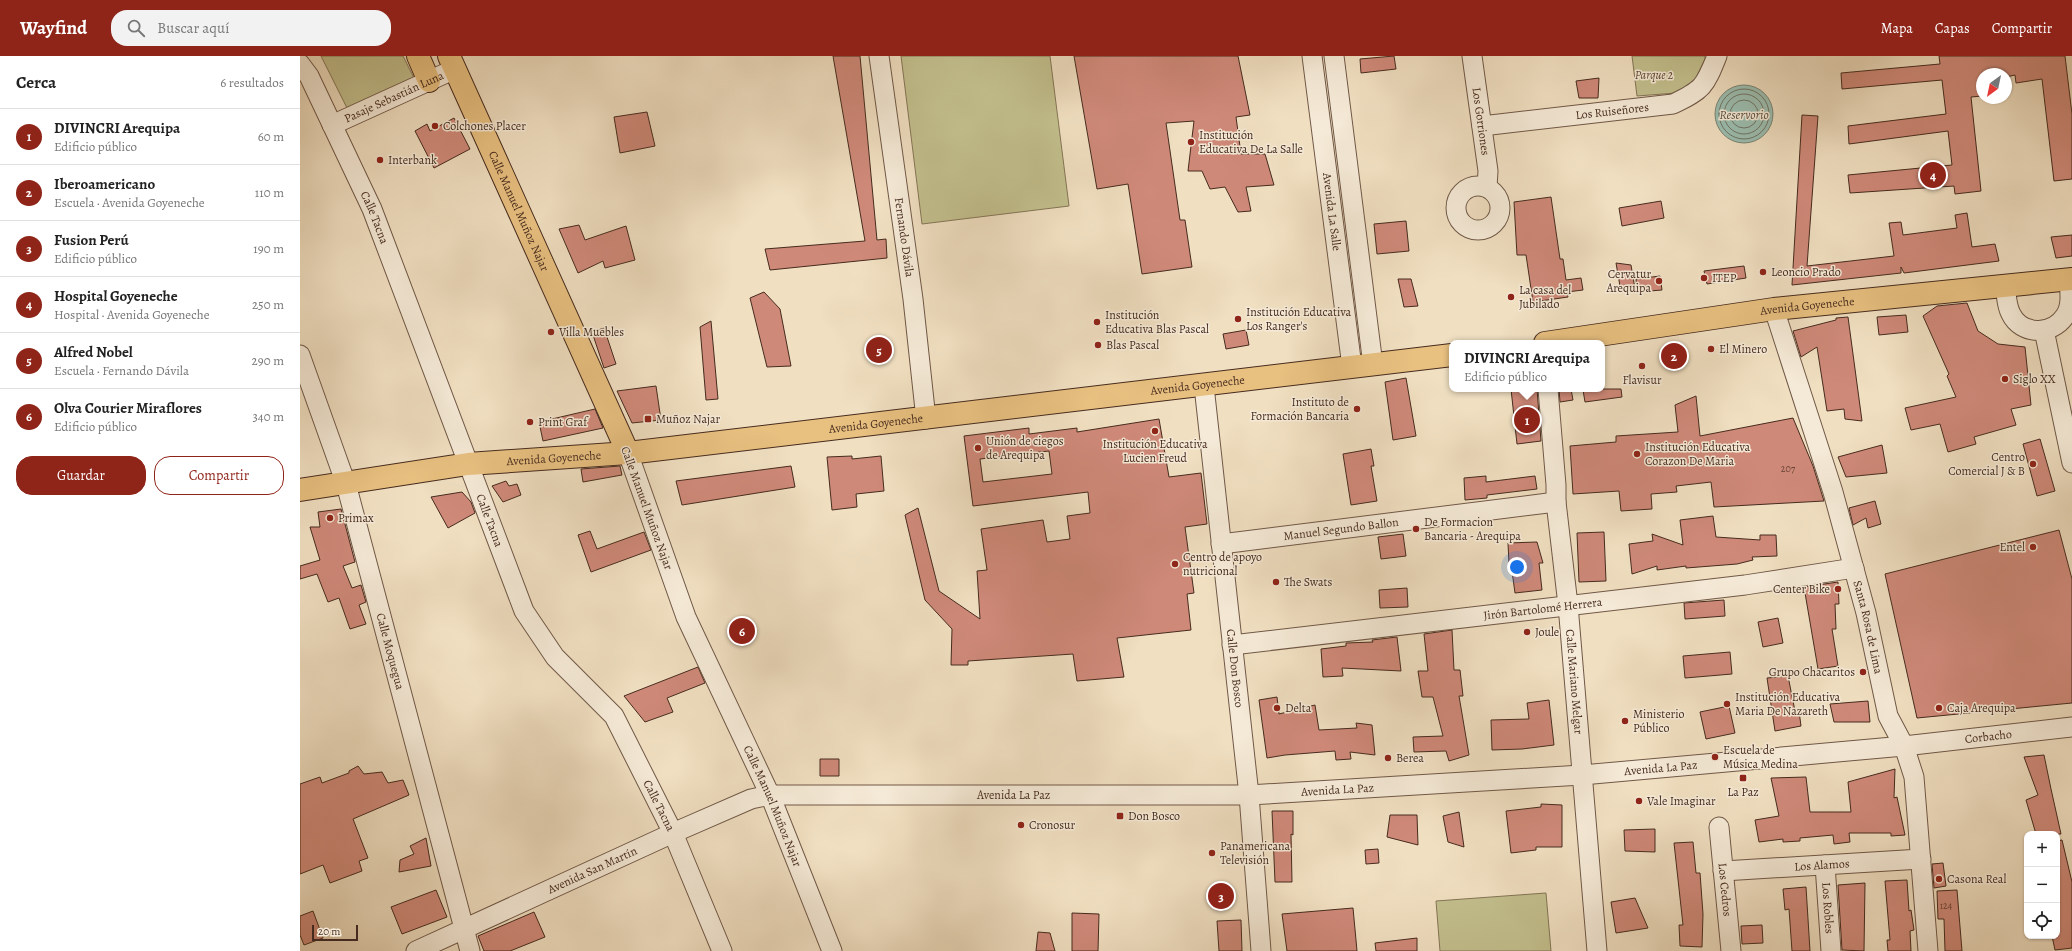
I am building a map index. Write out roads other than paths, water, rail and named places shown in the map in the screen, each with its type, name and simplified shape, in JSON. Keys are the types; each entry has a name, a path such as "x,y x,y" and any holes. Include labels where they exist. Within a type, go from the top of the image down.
{"main road":[{"path":"418,56 428,81"},
{"path":"432,56 438,64 452,62"},
{"name":"Calle Manuel Muñoz Najar","path":"452,62 628,453"},
{"name":"Avenida Goyeneche","path":"1565,340 1774,309 2071,280"},
{"name":"Avenida Goyeneche","path":"300,490 468,464 628,453 1204,386 1449,355"}],"street":[{"name":"Fernando Dávila","path":"879,56 913,299 926,419"},
{"name":"Avenida La Salle","path":"1312,56 1362,366"},
{"name":"Avenida La Salle","path":"1334,56 1362,366"},
{"name":"Los Gorriones","path":"1472,56 1488,171 1487,187"},
{"name":"Los Ruiseñores","path":"1482,126 1673,104 1694,94 1701,88 1707,81 1717,56"},
{"name":"Pasaje Sebastián Luna","path":"332,125 428,81 452,62"},
{"name":"Calle Tacna","path":"300,64 309,76 372,209 524,611 541,639 555,657 614,716 673,833 722,951"},
{"path":"2005,286 2007,306 2017,322 2030,329 2044,330 2056,325 2065,316 2070,300 2071,280"},
{"name":"Santa Rosa de Lima","path":"1774,309 1833,492 1866,613 1888,716 1904,746 1914,777 1928,951"},
{"path":"2044,330 2072,463"},
{"name":"Calle Moquegua","path":"300,355 346,484 463,930 470,951"},
{"name":"Calle Don Bosco","path":"1204,386 1249,795 1261,951"},
{"name":"Calle Mariano Melgar","path":"1548,392 1556,502 1568,605 1597,951"},
{"name":"Calle Manuel Muñoz Najar","path":"628,453 686,617 770,795 832,951"},
{"name":"Manuel Segundo Ballon","path":"1221,544 1556,502"},
{"name":"Jirón Bartolomé Herrera","path":"1232,645 1745,585 1854,568"},
{"name":"Corbacho","path":"1904,746 2072,727"},
{"name":"Avenida La Paz","path":"770,795 1249,795 1582,775 1904,746"},
{"name":"Avenida San Martín","path":"416,951 673,833 751,799 770,795"},
{"name":"Los Cedros","path":"1719,828 1731,951"},
{"name":"Los Alamos","path":"1723,871 1921,859"},
{"name":"Los Robles","path":"1825,865 1831,951"}],"water":[{"name":"Reservorio","path":"1744,85 1755,87 1765,93 1771,103 1773,114 1771,125 1765,135 1755,141 1744,143 1733,141 1723,135 1717,125 1715,114 1717,103 1723,93 1733,87"}],"place":[{"name":"Colchones Placer","path":"435,126"},
{"name":"Institución Educativa De La Salle","path":"1191,142"},
{"name":"Interbank","path":"380,160"},
{"name":"Hospital Goyeneche","path":"1933,175"},
{"name":"Leoncio Prado","path":"1763,272"},
{"name":"ITEP","path":"1704,278"},
{"name":"Cervatur Arequipa","path":"1659,281"},
{"name":"La casa del Jubilado","path":"1511,297"},
{"name":"Institución Educativa Los Ranger's","path":"1238,319"},
{"name":"Institución Educativa Blas Pascal","path":"1097,322"},
{"name":"Villa Muebles","path":"551,332"},
{"name":"Blas Pascal","path":"1098,345"},
{"name":"El Minero","path":"1711,349"},
{"name":"Alfred Nobel","path":"879,350"},
{"name":"Iberoamericano","path":"1674,356"},
{"name":"Flavisur","path":"1642,366"},
{"name":"Siglo XX","path":"2005,379"},
{"name":"Instituto de Formación Bancaria","path":"1357,409"},
{"name":"Muñoz Najar","path":"648,419"},
{"name":"DIVINCRI Arequipa","path":"1527,420"},
{"name":"Print Graf","path":"530,422"},
{"name":"Institución Educativa Lucien Freud","path":"1155,431"},
{"name":"Unión de ciegos de Arequipa","path":"978,448"},
{"name":"Institución Educativa Corazon De Maria","path":"1637,454"},
{"name":"Centro Comercial J & B","path":"2033,464"},
{"name":"Primax","path":"330,518"},
{"name":"De Formacion Bancaria - Arequipa","path":"1416,529"},
{"name":"Entel","path":"2033,547"},
{"name":"Centro de apoyo nutricional","path":"1175,564"},
{"name":"The Swats","path":"1276,582"},
{"name":"Center Bike","path":"1838,589"},
{"name":"Olva Courier Miraflores","path":"742,631"},
{"name":"Joule","path":"1527,632"},
{"name":"Grupo Chacaritos","path":"1863,672"},
{"name":"Institución Educativa Maria De Nazareth","path":"1727,704"},
{"name":"Delta","path":"1277,708"},
{"name":"Caja Arequipa","path":"1939,708"},
{"name":"Ministerio Público","path":"1625,721"},
{"name":"Escuela de Música Medina","path":"1715,757"},
{"name":"Berea","path":"1388,758"},
{"name":"La Paz","path":"1743,778"},
{"name":"Vale Imaginar","path":"1639,801"},
{"name":"Don Bosco","path":"1120,816"},
{"name":"Cronosur","path":"1021,825"},
{"name":"Panamericana Televisión","path":"1212,853"},
{"name":"Casona Real","path":"1939,879"},
{"name":"Fusion Perú","path":"1221,896"}],"park label":[{"name":"Parque 2","path":"1654,75"}]}
